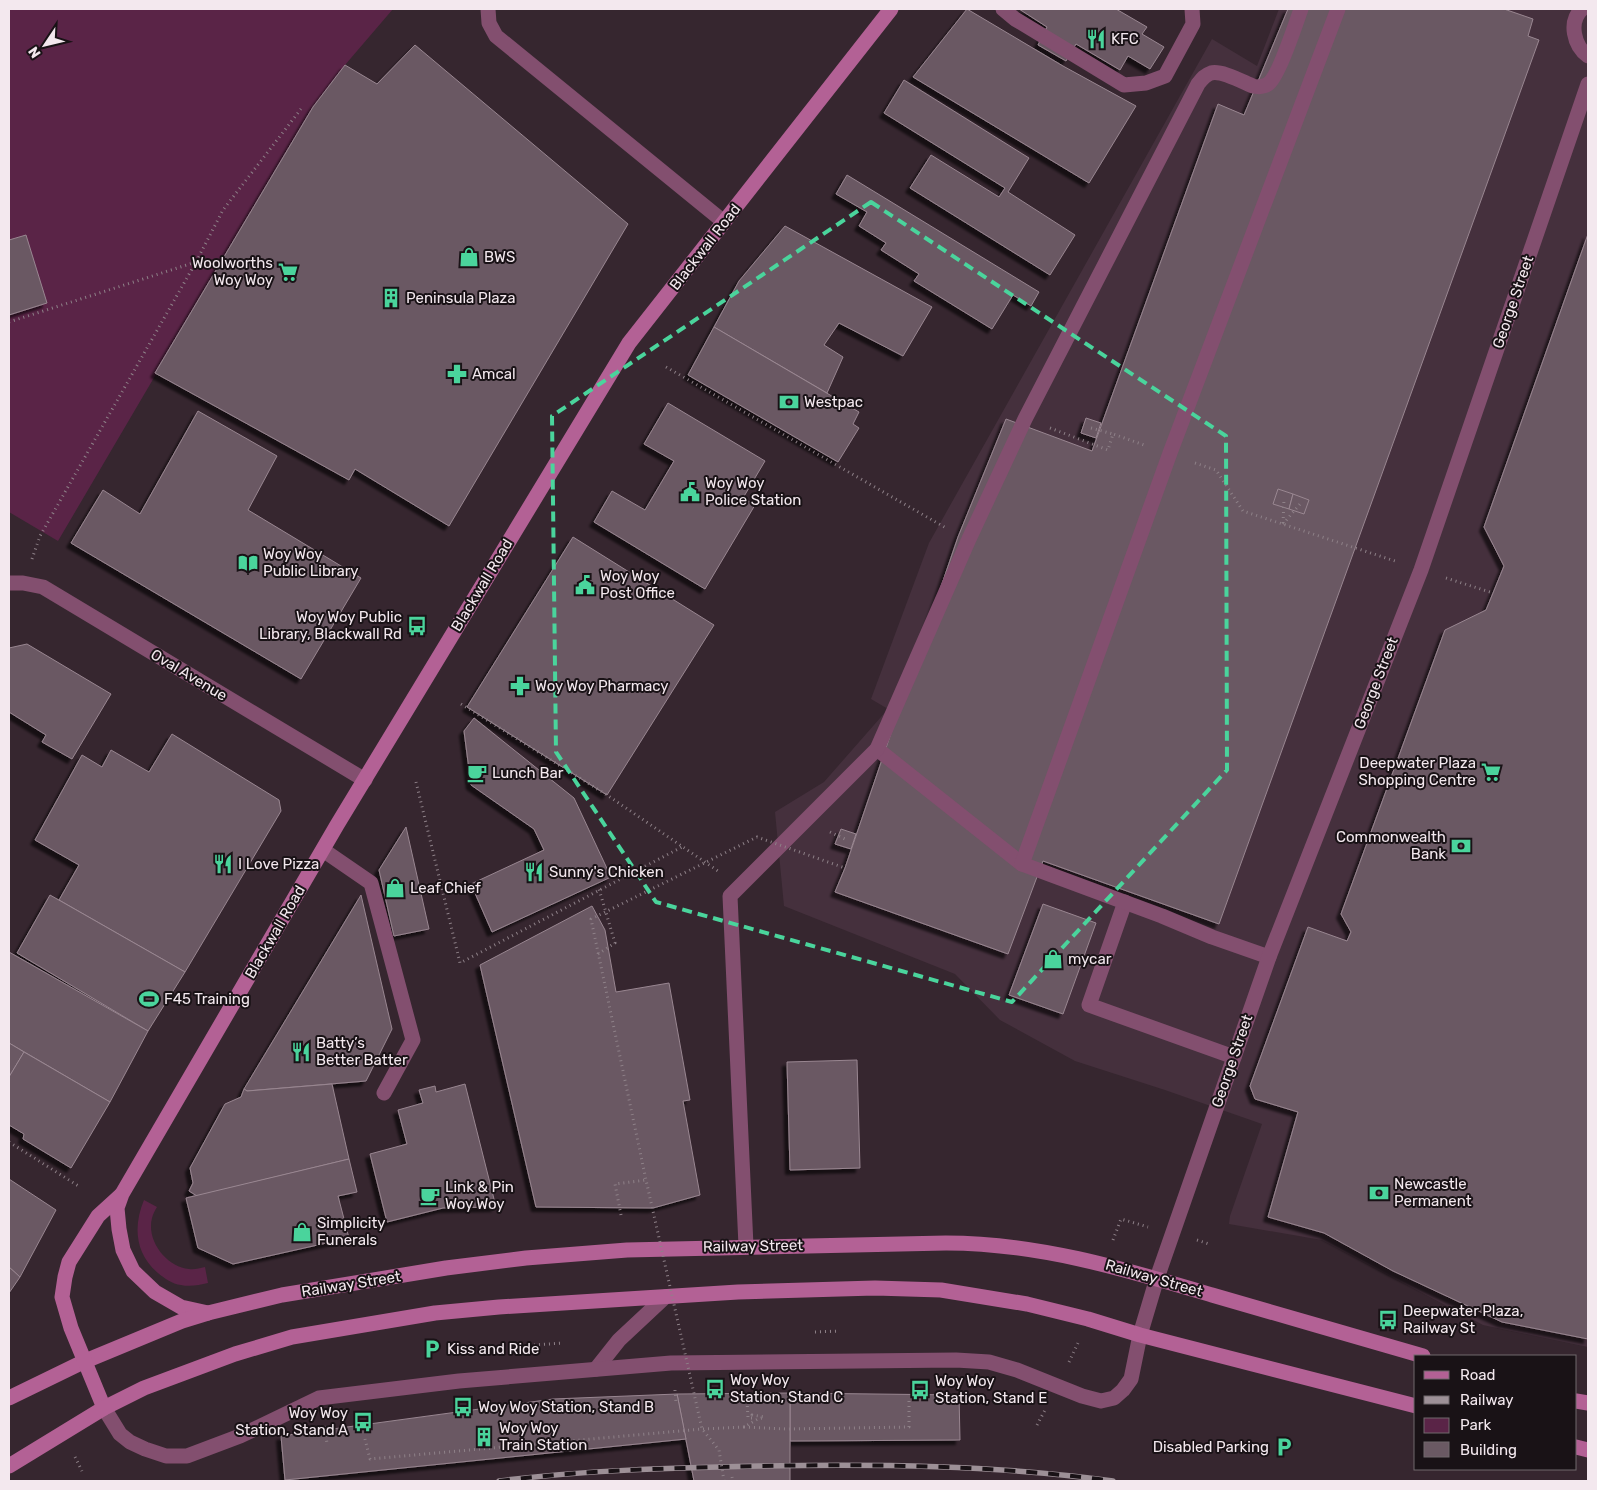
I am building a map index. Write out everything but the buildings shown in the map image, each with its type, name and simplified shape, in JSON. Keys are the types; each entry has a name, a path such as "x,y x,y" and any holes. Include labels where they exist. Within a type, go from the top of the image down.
{"main road":[{"name":"Blackwall Road","path":"208,1312 181,1307 155,1292 134,1271 123,1250 119,1230 117,1208 122,1194 323,850 629,343 891,9"},
{"name":"Blackwall Road","path":"104,1408 83,1362 62,1297 69,1262 98,1216 122,1194"},
{"name":"Railway Street","path":"9,1398 83,1362 182,1321 208,1312 282,1295 446,1268 526,1258 627,1250 746,1246 974,1243 1032,1248 1157,1278 1420,1355"},
{"path":"9,1466 104,1408 144,1388 271,1342 322,1331 444,1312 738,1292 874,1288 941,1290 1026,1304 1414,1405"}],"street":[{"path":"1003,9 1015,19 1124,85 1146,83 1164,76 1192,24 1192,9"},
{"path":"746,1246 730,896 877,749 969,539 1025,419 1198,84 1204,76 1212,72 1253,86 1259,87 1269,84 1276,74 1301,9"},
{"path":"1022,864 1170,453 1338,9"},
{"path":"1577,10 1574,35 1578,46 1588,56"},
{"path":"488,16 496,36 724,222"},
{"name":"George Street","path":"104,1408 120,1434 130,1442 166,1456 187,1456 240,1436 319,1398 459,1382 671,1363 956,1360 989,1362 1017,1370 1082,1396 1101,1401 1114,1398 1123,1390 1131,1378 1140,1335 1157,1278 1269,957 1421,570 1588,84"},
{"name":"Oval Avenue","path":"16,583 43,587 365,780"},
{"path":"877,749 1022,864 1125,902 1212,938 1269,957"},
{"path":"323,850 370,883 413,1040 384,1093"},
{"path":"1125,902 1089,1004 1234,1057"},
{"path":"596,1369 619,1340 665,1297"}],"path":[{"path":"16,583 40,536 196,262 222,210 301,109"},
{"path":"9,322 196,262"},
{"path":"666,367 931,521 969,539"},
{"path":"1025,419 1108,450 1113,434"},
{"path":"1091,428 1216,470 1243,511 1493,593"},
{"path":"1283,524 1284,499"},
{"path":"1283,524 1300,504"},
{"path":"461,704 607,795 740,885"},
{"path":"416,782 460,962 682,847"},
{"path":"724,1481 719,1450 702,1429 646,1180 591,919 757,837 845,868"},
{"path":"598,954 615,943 600,889"},
{"path":"9,1142 80,1187"},
{"path":"621,1215 615,1184 646,1180"},
{"path":"365,1438 370,1459 702,1429 909,1427 909,1400"},
{"path":"744,1428 765,1417 752,1415 753,1418 748,1418 747,1401"}],"highlighted area":[{"path":"871,202 1226,436 1227,770 1012,1002 656,902 556,752 552,416"}],"shaded area":[{"path":"1279,9 1588,9 1588,1347 1483,1325 1322,1240 1229,1224 1230,1216 1262,1124 1075,1061 1000,1020 955,974 784,906 775,812 824,782 888,709 871,699 929,543 1212,39 1257,66"}],"green space":[{"path":"9,9 393,9 345,65 313,107 58,541 9,512"},
{"path":"144,1200 157,1207 152,1217 151,1227 155,1244 160,1251 166,1258 181,1267 193,1269 205,1267 208,1283 184,1286 171,1282 150,1265 138,1239 138,1220"}],"railway":[{"path":"499,1481 629,1470 848,1465 981,1469 1113,1481"}],"place":[{"name":"KFC","path":"1096,39"},
{"name":"BWS","path":"469,257"},
{"name":"Woolworths Woy Woy","path":"288,272"},
{"name":"Peninsula Plaza","path":"391,298"},
{"name":"Amcal","path":"457,374"},
{"name":"Westpac","path":"789,402"},
{"name":"Woy Woy Police Station","path":"690,492"},
{"name":"Woy Woy Public Library","path":"248,563"},
{"name":"Woy Woy Post Office","path":"585,585"},
{"name":"Woy Woy Public Library, Blackwall Rd","path":"417,626"},
{"name":"Woy Woy Pharmacy","path":"520,686"},
{"name":"Deepwater Plaza Shopping Centre","path":"1491,772"},
{"name":"Lunch Bar","path":"477,773"},
{"name":"Commonwealth Bank","path":"1461,846"},
{"name":"I Love Pizza","path":"223,864"},
{"name":"Sunny's Chicken","path":"534,872"},
{"name":"Leaf Chief","path":"395,888"},
{"name":"mycar","path":"1053,959"},
{"name":"F45 Training","path":"149,999"},
{"name":"Batty’s Better Batter","path":"301,1052"},
{"name":"Newcastle Permanent","path":"1379,1193"},
{"name":"Link & Pin Woy Woy","path":"430,1196"},
{"name":"Simplicity Funerals","path":"302,1232"},
{"name":"Deepwater Plaza, Railway St","path":"1388,1320"},
{"name":"Kiss and Ride","path":"432,1349"},
{"name":"Woy Woy Station, Stand C","path":"715,1389"},
{"name":"Woy Woy Station, Stand E","path":"920,1390"},
{"name":"Woy Woy Station, Stand B","path":"463,1407"},
{"name":"Woy Woy Station, Stand A","path":"363,1422"},
{"name":"Woy Woy Train Station","path":"484,1437"},
{"name":"Disabled Parking","path":"1284,1447"}]}
